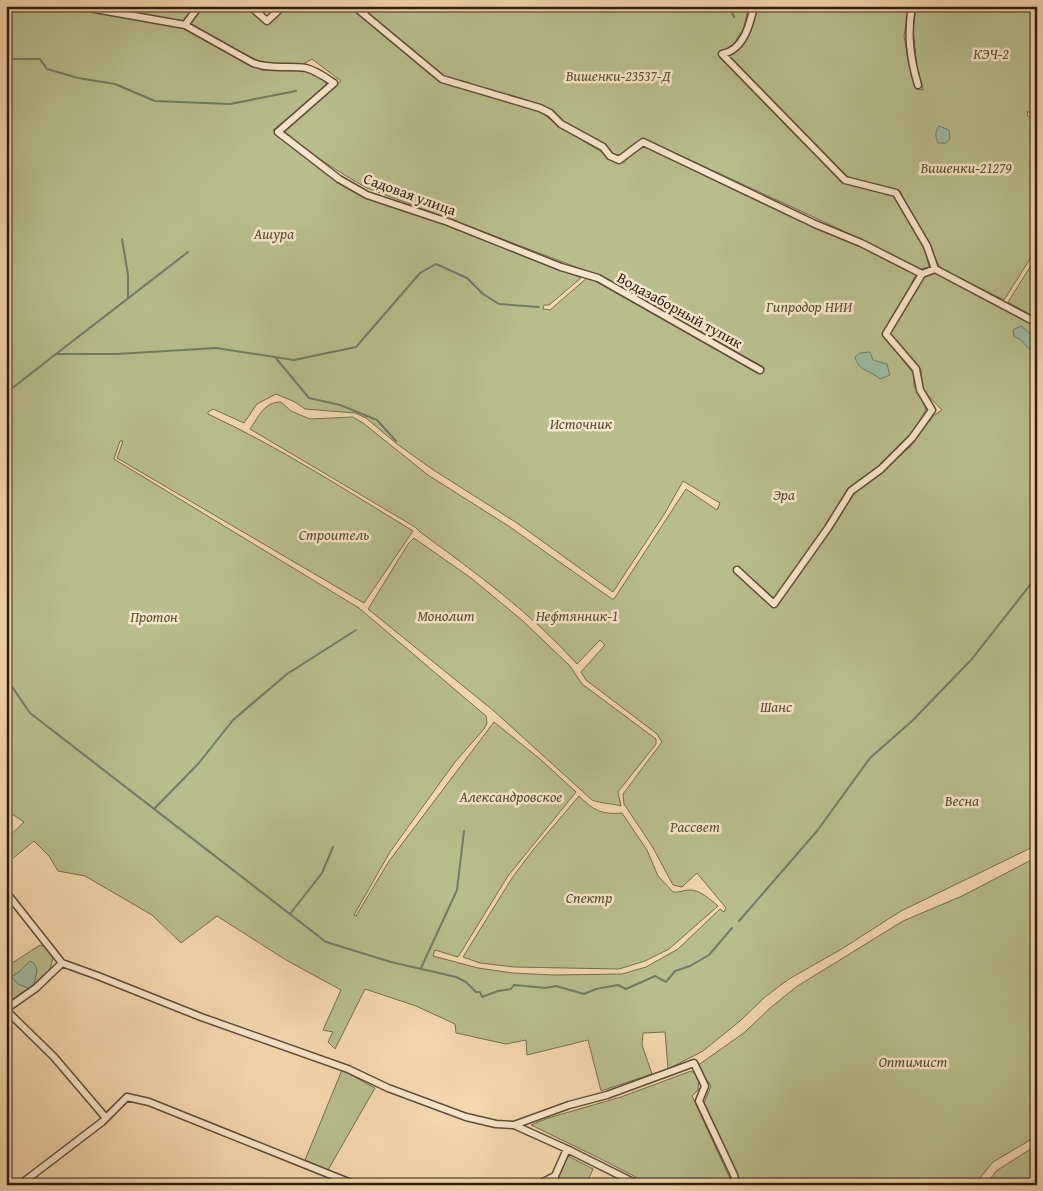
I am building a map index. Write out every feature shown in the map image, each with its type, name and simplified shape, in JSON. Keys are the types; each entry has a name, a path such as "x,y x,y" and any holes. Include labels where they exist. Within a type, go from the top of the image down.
{"street":[{"path":"78,6 185,25 199,6"},
{"path":"250,6 267,21 283,6"},
{"path":"354,6 442,79 540,108 550,113 561,124 603,147 610,156 619,160 643,142 861,243 922,274"},
{"path":"754,6 749,29 737,45 722,54 845,180 896,193 927,246 935,269 1037,323"},
{"path":"912,6 909,41 911,62 918,85"},
{"name":"Садовая улица","path":"185,25 253,64 265,68 304,68 319,72 334,83 278,132 339,179 367,195 440,219 561,267 587,274"},
{"path":"737,570 774,604 823,536 851,491 882,469 912,438 932,410 920,390 916,369 886,334 922,274 935,269"},
{"name":"Водазаборный тупик","path":"587,274 620,290 760,370"},
{"path":"6,892 62,963 193,1014 348,1069 388,1088 466,1117 496,1124 514,1125 639,1185"},
{"path":"62,963 36,988 6,1009 54,1057 106,1118"},
{"path":"514,1125 569,1105 607,1095 694,1063 705,1086 699,1101 737,1185"},
{"path":"24,1185 26,1180 106,1118 127,1098 149,1102 356,1185"},
{"path":"554,1185 554,1176 567,1149"},
{"path":"537,1185 554,1176"}],"green space":[{"path":"6,6 196,6 183,22 183,28 262,70 303,70 323,78 326,83 325,88 273,130 333,176 365,196 436,220 581,278 549,305 544,305 543,309 550,310 588,277 762,374 765,368 620,286 584,270 367,188 345,175 313,154 283,130 341,81 312,59 303,64 264,64 188,25 202,6 246,6 269,23 285,6 351,6 439,81 536,109 565,130 615,160 624,163 638,148 650,148 856,244 916,275 883,335 914,374 914,386 921,396 926,410 906,442 854,485 775,599 737,566 735,570 775,608 857,490 911,446 933,416 942,410 922,389 921,369 889,334 925,276 938,273 1037,326 1037,845 901,911 840,950 789,979 765,997 740,1021 703,1051 668,1069 665,1032 643,1033 642,1045 652,1074 601,1091 588,1040 527,1055 526,1040 506,1044 456,1033 455,1024 416,1006 365,989 335,1049 328,1042 333,1032 323,1030 341,990 286,960 217,916 181,943 152,915 85,876 58,871 49,856 34,841 6,864 6,839 24,822 6,810","holes":["276,394 295,402 305,409 355,413 366,418 397,444 432,469 517,523 613,592 665,513 683,481 720,503 717,510 686,489 614,599 612,599 510,527 428,475 353,417 310,419 291,411 281,402 270,404 266,407 250,429 415,527 522,610 577,664 600,640 605,645 581,672 586,680 657,734 662,742 623,794 624,804 652,846 673,885 682,887 697,873 726,908 724,912 720,909 678,949 646,967 622,974 554,975 513,973 478,968 433,956 435,950 458,957 508,876 576,792 540,759 494,722 389,861 356,916 354,915 390,852 455,762 484,729 487,723 486,716 359,608 114,459 120,441 123,441 117,458 364,603 413,531 286,455 208,414 213,409 244,423 257,404"]},
{"name":"Вишенки-23537-Д","path":"358,6 749,6 743,30 730,49 721,52 843,183 893,195 924,245 929,267 917,270 850,234 643,138 620,155 611,154 565,124 554,112 538,104 498,94 467,82 443,77"},
{"name":"Вишенки-21279","path":"757,6 909,6 904,36 909,65 916,89 923,90 917,67 913,28 916,6 1037,6 1037,118 1027,111 1028,116 1037,122 1037,248 1004,300 940,268 900,191 848,178 726,56 751,31"},
{"path":"1037,256 1037,318 1008,302"},
{"name":"Монолит","path":"414,538 471,578 523,621 570,666 582,684 656,739 656,744 618,792 621,806 592,800 494,711 368,609 408,544"},
{"name":"Спектр","path":"579,796 589,805 603,812 622,813 647,850 658,876 673,892 697,891 718,906 669,949 645,961 619,969 514,967 480,963 463,957 512,878"},
{"name":"Оптимист","path":"1037,857 1037,1136 993,1162 974,1185 740,1185 704,1103 711,1086 697,1066 745,1032 796,987 903,921 962,896"},
{"path":"40,945 44,946 53,958 50,969 34,984 37,970 30,961 11,977 18,984 28,988 6,1004 6,967"},
{"path":"342,1070 375,1088 328,1170 305,1160"},
{"path":"691,1071 699,1077 698,1090 692,1096 733,1185 651,1185 531,1125 548,1118 621,1097"},
{"path":"1037,1145 1037,1185 986,1185 996,1171"},
{"path":"568,1156 593,1169 586,1185 556,1185"}],"shaded area":[{"path":"939,126 949,130 950,139 946,143 938,143 936,134"},
{"path":"1021,326 1032,335 1033,343 1030,350 1021,340 1014,336 1013,330"},
{"path":"870,352 873,360 887,364 890,375 880,379 859,365 855,357 860,353"},
{"path":"30,961 34,963 37,970 34,984 28,988 18,984 11,977"}],"waterway":[{"path":"729,6 734,17"},
{"path":"6,59 40,59 47,69 78,78 115,84 155,101 230,104 296,91"},
{"path":"122,239 128,275 128,298"},
{"path":"56,354 188,252"},
{"path":"6,393 56,354 117,354 216,348 294,360 356,347 420,273 436,264 467,278 483,294 499,304 539,307"},
{"path":"275,357 309,398 340,405 377,420 396,441"},
{"path":"739,921 817,831 870,758 912,721 971,660 1034,580"},
{"path":"154,809 198,764 233,720 287,674 356,630"},
{"path":"6,678 30,713 326,942 391,962 456,977 466,982 476,992 480,992 482,997 498,991 511,989 514,985 546,988 556,986 584,994 596,989 618,985 626,989 655,976 666,982 675,971 690,966 709,955 732,928"},
{"path":"421,968 457,890 464,831"},
{"path":"290,914 322,873 333,847"}],"park label":[{"name":"КЭЧ-2","path":"991,53"},
{"name":"Ашура","path":"274,233"},
{"name":"Гипродор НИИ","path":"809,306"},
{"name":"Источник","path":"581,423"},
{"name":"Эра","path":"784,494"},
{"name":"Строитель","path":"334,534"},
{"name":"Нефтянник-1","path":"577,615"},
{"name":"Протон","path":"154,616"},
{"name":"Шанс","path":"776,706"},
{"name":"Александровское","path":"511,796"},
{"name":"Весна","path":"962,800"},
{"name":"Рассвет","path":"695,826"}]}
